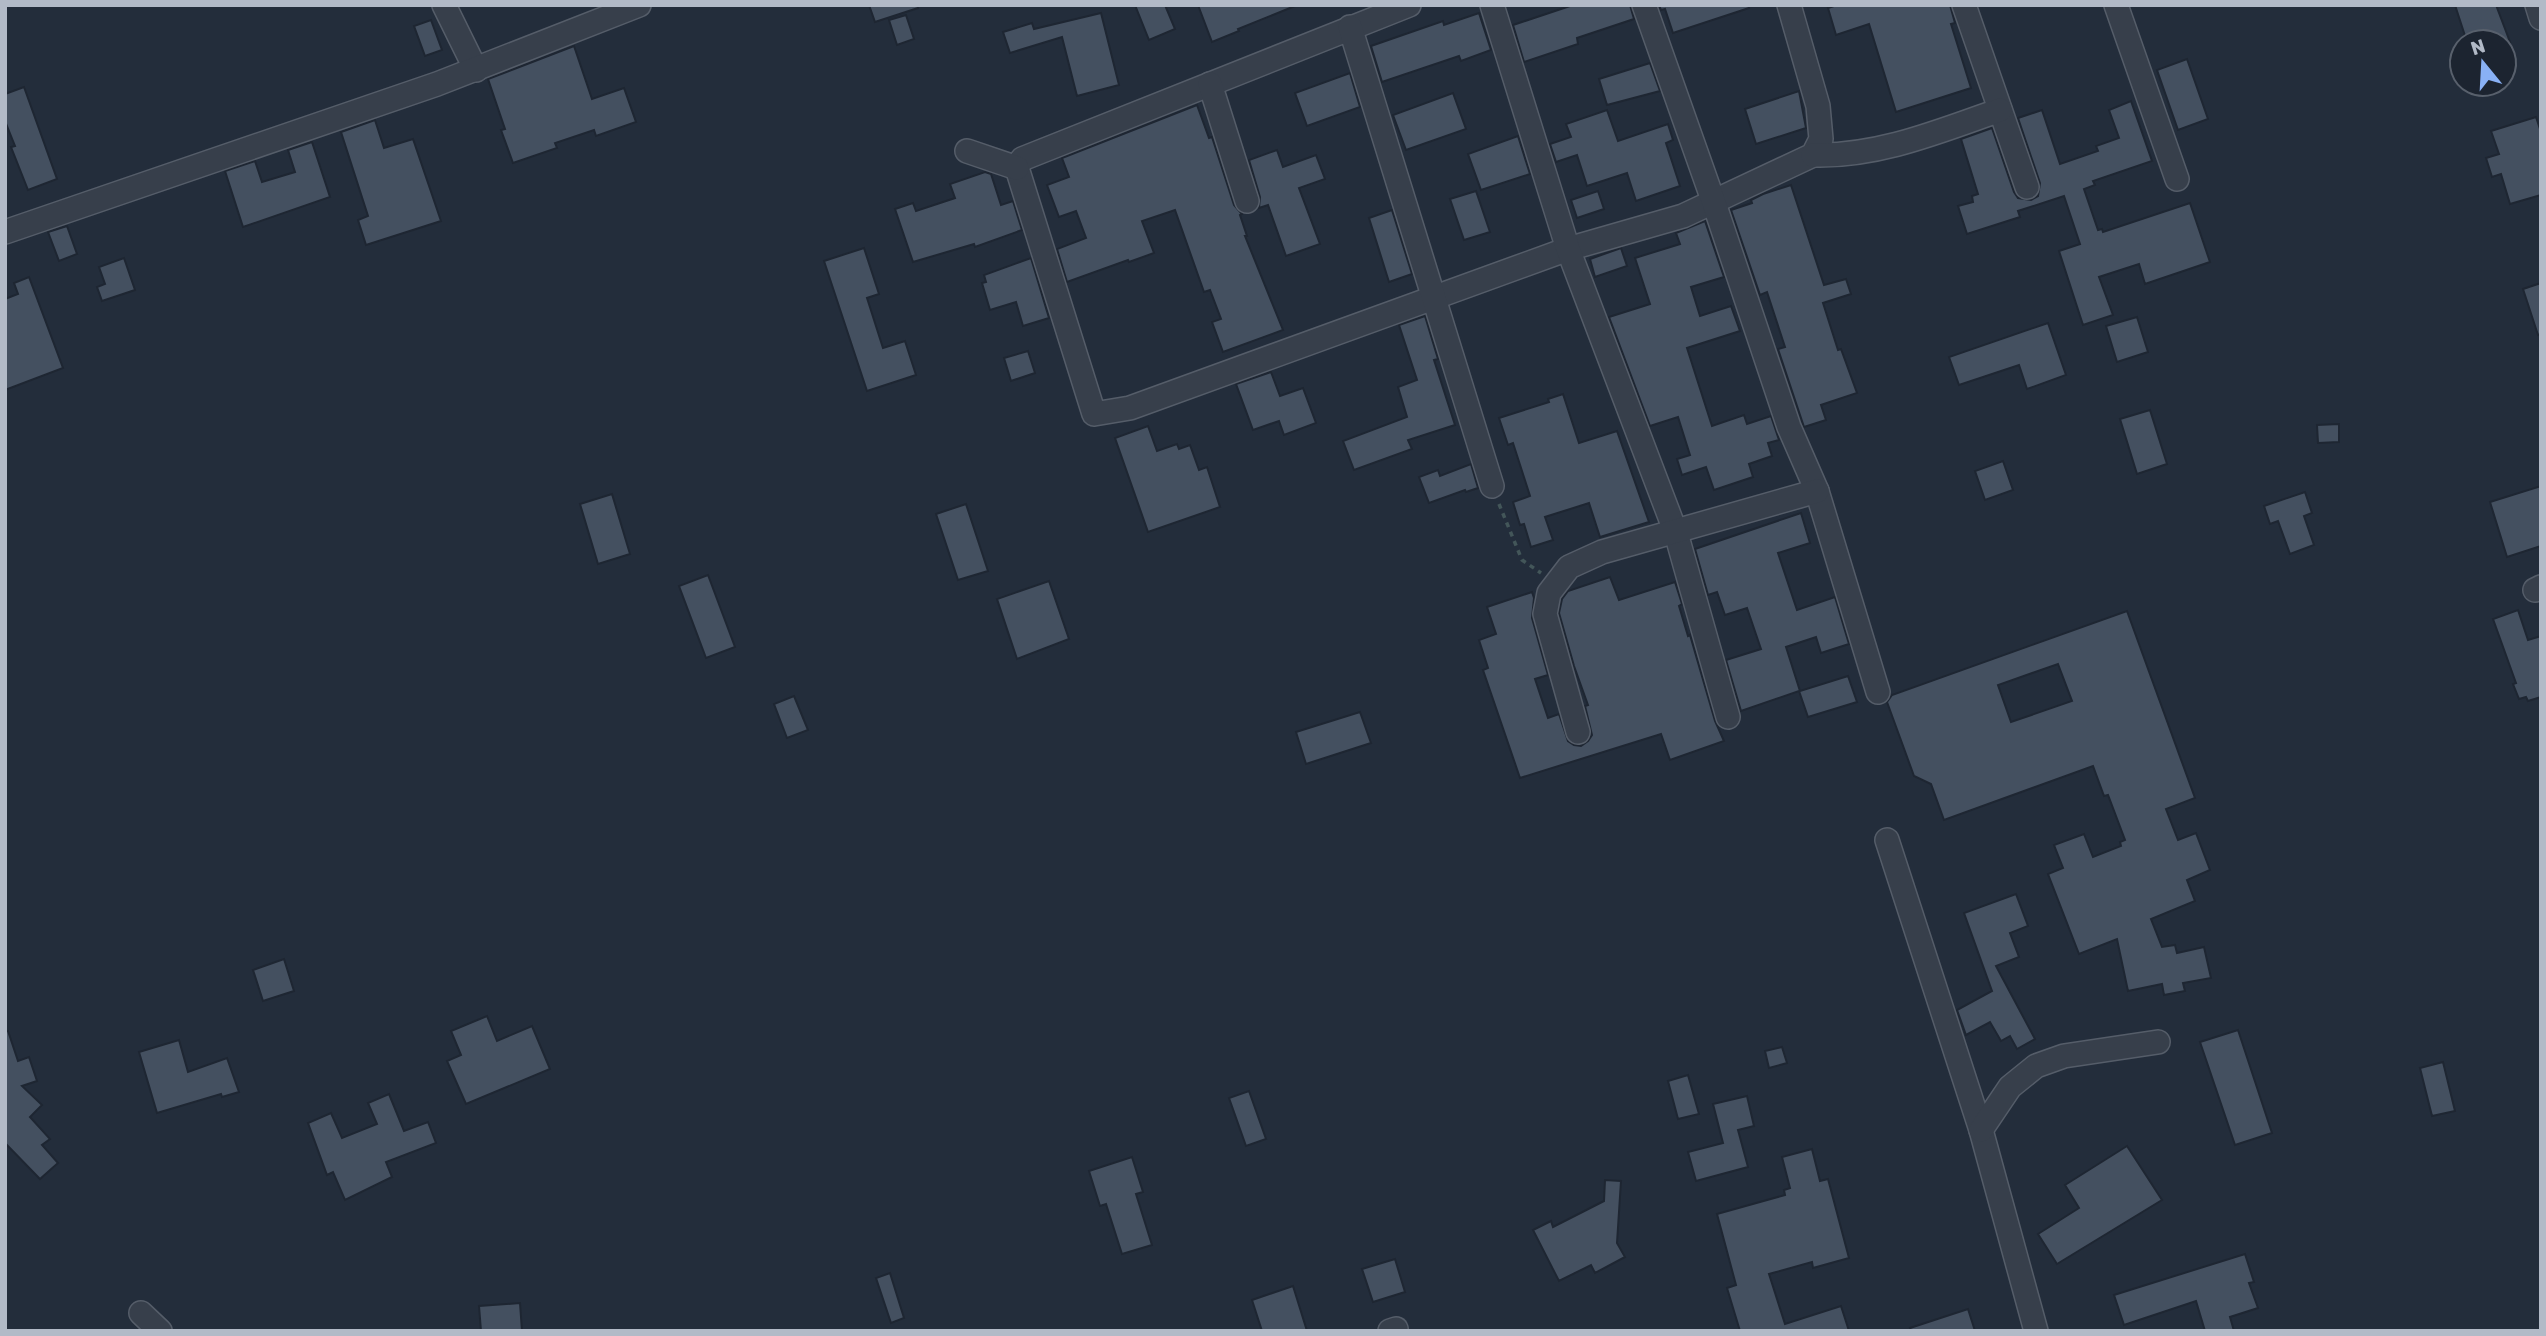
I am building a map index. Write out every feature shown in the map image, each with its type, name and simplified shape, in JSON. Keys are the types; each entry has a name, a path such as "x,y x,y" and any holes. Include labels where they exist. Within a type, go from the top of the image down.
{"street":[{"path":"444,5 476,70"},
{"path":"1409,5 1022,159 1017,168 1094,414 1130,408 1568,249 1683,216 1813,155 1831,156 1896,146 2000,110"},
{"path":"1492,5 1568,249 1676,533 1728,717"},
{"path":"1644,5 1789,427 1816,491 1878,691"},
{"path":"1789,5 1818,106 1821,139 1813,155"},
{"path":"1964,5 2027,187"},
{"path":"2116,5 2178,179"},
{"path":"2537,5 2541,18"},
{"path":"5,232 476,70 624,8"},
{"path":"1350,27 1492,486"},
{"path":"1210,83 1247,201"},
{"path":"967,151 1017,168"},
{"path":"1578,732 1545,614 1549,593 1569,567 1602,552 1816,491"},
{"path":"1887,841 1981,1130 2033,1321"},
{"path":"1981,1130 2010,1087 2036,1066 2064,1056 2158,1042"},
{"path":"141,1313 160,1331"}],"path":[{"path":"1492,486 1522,560 1556,584"}],"building":[{"path":"869,5 917,5 918,8 875,22"},
{"path":"1135,5 1165,5 1175,29 1149,40"},
{"path":"1198,5 1295,5 1295,6 1212,42"},
{"path":"1573,5 1630,5 1634,19 1577,38 1578,44 1524,62 1513,25"},
{"path":"1659,5 1748,5 1749,8 1673,33 1665,9 1661,10"},
{"path":"1837,5 1950,5 1955,23 1951,24 1971,88 1896,112 1869,24 1836,35 1828,8"},
{"path":"2455,5 2496,5 2505,28 2462,28"},
{"path":"1101,13 1119,85 1077,96 1062,37 1010,53 1003,32 1032,23 1034,29"},
{"path":"1479,13 1491,50 1461,61 1459,56 1382,82 1371,46 1443,21 1444,25"},
{"path":"906,15 914,39 897,45 889,20"},
{"path":"431,20 442,50 425,56 414,26"},
{"path":"574,46 592,99 624,88 636,122 596,136 594,130 555,143 557,148 513,163 488,79"},
{"path":"2187,59 2208,119 2178,130 2157,70"},
{"path":"1650,63 1660,91 1607,105 1599,79"},
{"path":"1350,73 1360,107 1307,126 1295,93"},
{"path":"24,87 57,179 28,190 11,147 15,146 5,121 5,94"},
{"path":"1799,91 1806,128 1756,144 1745,109"},
{"path":"1453,93 1466,129 1406,150 1393,115"},
{"path":"2131,101 2152,161 2093,181 2095,185 2084,189 2098,230 2102,229 2103,232 2190,203 2210,262 2145,284 2139,264 2099,277 2113,315 2083,325 2059,251 2080,244 2064,196 2018,211 2020,217 1967,234 1958,206 1973,202 1972,196 1978,194 1961,139 1992,128 2014,192 2018,198 2031,200 2038,196 2040,183 2018,118 2042,110 2060,164 2098,151 2096,146 2119,138 2109,110"},
{"path":"1197,105 1209,138 1212,137 1234,205 1242,214 1240,215 1245,236 1283,330 1223,352 1212,322 1221,319 1210,290 1204,292 1175,210 1142,221 1154,253 1067,282 1057,249 1086,238 1076,211 1059,217 1047,185 1069,177 1062,158"},
{"path":"1607,110 1618,141 1668,124 1673,140 1666,143 1680,186 1636,201 1627,173 1587,186 1577,155 1556,162 1550,144 1571,137 1566,124"},
{"path":"2536,117 2541,132 2541,195 2510,204 2501,174 2492,177 2486,158 2499,154 2491,131"},
{"path":"375,120 384,148 413,139 441,221 366,245 358,220 368,216 341,132"},
{"path":"1518,136 1530,174 1481,190 1468,154"},
{"path":"312,142 330,197 243,227 225,171 255,161 262,182 295,172 288,150"},
{"path":"1277,150 1283,167 1316,155 1325,179 1299,188 1320,244 1286,256 1268,205 1259,208 1260,197 1249,160"},
{"path":"985,172 991,174 1001,205 1013,201 1022,230 975,247 974,244 913,262 895,209 913,203 916,211 955,198 950,184"},
{"path":"1791,185 1824,285 1846,279 1851,294 1823,303 1838,350 1841,349 1857,393 1821,405 1826,420 1804,427 1778,349 1785,347 1767,292 1760,295 1731,210 1752,203 1751,200 1763,194"},
{"path":"1476,191 1490,232 1464,240 1450,199"},
{"path":"1598,191 1604,209 1577,218 1571,200"},
{"path":"1392,210 1412,274 1389,282 1369,218"},
{"path":"1705,221 1724,277 1691,287 1700,316 1731,306 1740,331 1687,348 1712,426 1744,415 1747,424 1771,416 1779,440 1768,443 1772,456 1749,464 1753,477 1714,490 1706,467 1682,475 1677,459 1690,455 1678,417 1650,426 1609,317 1650,304 1635,258 1680,244 1676,233"},
{"path":"67,226 77,254 59,261 48,232"},
{"path":"864,248 879,294 867,298 883,348 905,341 916,375 867,391 824,261"},
{"path":"1621,248 1627,266 1595,277 1590,259"},
{"path":"124,258 135,290 102,301 97,287 105,284 99,267"},
{"path":"1031,258 1049,318 1023,326 1016,302 990,310 982,283 986,282 984,275"},
{"path":"29,277 63,368 5,390 5,299 18,294 14,283"},
{"path":"2541,283 2541,334 2538,335 2523,289"},
{"path":"1425,316 1438,359 1434,360 1455,425 1408,440 1412,449 1354,470 1343,441 1407,417 1398,387 1417,380 1399,325"},
{"path":"2137,317 2148,352 2117,362 2106,326"},
{"path":"2048,323 2066,375 2027,389 2019,365 1959,385 1949,357"},
{"path":"1028,351 1035,373 1011,381 1004,358"},
{"path":"1271,372 1280,396 1303,388 1316,423 1284,435 1279,421 1253,430 1236,384"},
{"path":"1563,394 1579,443 1617,431 1649,522 1600,537 1589,503 1545,517 1553,540 1531,547 1513,502 1530,496 1513,443 1508,445 1499,418 1549,402 1548,399"},
{"path":"2150,410 2167,464 2137,474 2120,419"},
{"path":"2339,424 2339,442 2318,443 2317,425"},
{"path":"1148,426 1157,451 1177,444 1179,449 1190,445 1199,470 1207,467 1220,507 1148,532 1115,438"},
{"path":"2003,461 2013,490 1985,500 1975,471"},
{"path":"1471,464 1478,488 1429,503 1419,477 1438,470 1440,476"},
{"path":"2541,486 2541,546 2507,557 2490,502"},
{"path":"2305,492 2312,513 2304,516 2314,545 2290,554 2278,521 2270,524 2264,506"},
{"path":"612,494 630,554 598,564 580,504"},
{"path":"966,504 988,571 958,580 936,514"},
{"path":"1801,513 1810,543 1778,553 1797,610 1835,597 1849,644 1821,653 1816,637 1786,647 1800,691 1848,676 1857,702 1808,717 1799,691 1741,711 1726,660 1761,649 1747,608 1725,615 1717,592 1708,595 1695,549"},
{"path":"708,575 735,647 706,658 679,586"},
{"path":"1610,577 1619,600 1675,582 1688,636 1690,635 1715,721 1724,741 1670,760 1661,734 1520,778 1483,670 1488,668 1479,640 1496,634 1487,607 1532,592 1532,618 1548,675 1535,679 1548,718 1559,714 1568,741 1581,746 1592,735 1585,706 1588,705 1559,613 1562,599 1568,591"},
{"path":"1049,581 1069,639 1017,659 997,599"},
{"path":"2518,610 2528,640 2541,636 2541,697 2528,701 2526,697 2519,699 2493,619"},
{"path":"2127,611 2195,798 2166,809 2178,840 2196,833 2210,870 2187,880 2195,901 2151,919 2162,947 2175,945 2177,953 2204,947 2211,978 2183,983 2185,991 2164,995 2162,984 2128,991 2117,939 2079,954 2048,874 2063,868 2054,845 2084,834 2093,857 2121,846 2120,842 2125,840 2108,795 2104,796 2093,766 1944,820 1931,784 1914,776 1887,702 1892,695","holes":["2058,664 2072,701 2011,722 1998,685"]},
{"path":"794,696 808,730 787,738 774,704"},
{"path":"1360,712 1371,743 1306,764 1296,732"},
{"path":"2016,894 2028,926 2010,933 2019,957 1996,966 2035,1039 2017,1049 2010,1036 2001,1041 1990,1022 1966,1035 1957,1010 1992,991 1964,913"},
{"path":"284,959 294,991 263,1001 253,970"},
{"path":"487,1016 497,1041 532,1026 550,1069 466,1104 447,1061 461,1055 451,1031"},
{"path":"2238,1030 2272,1133 2235,1145 2200,1042"},
{"path":"5,1031 8,1031 18,1061 29,1057 37,1081 22,1086 42,1105 30,1117 50,1139 42,1145 58,1163 40,1179 5,1143"},
{"path":"179,1040 188,1072 227,1058 239,1092 222,1097 221,1094 157,1113 139,1052"},
{"path":"1782,1047 1787,1063 1769,1068 1765,1051"},
{"path":"2443,1062 2455,1111 2432,1116 2420,1068"},
{"path":"1688,1075 1699,1114 1678,1119 1668,1081"},
{"path":"1249,1091 1266,1139 1246,1146 1229,1098"},
{"path":"389,1094 404,1131 428,1122 436,1143 386,1162 392,1177 345,1200 333,1172 327,1175 308,1123 331,1113 342,1138 377,1124 368,1103"},
{"path":"1747,1096 1754,1126 1738,1130 1748,1167 1696,1181 1688,1152 1723,1143 1713,1104"},
{"path":"2127,1146 2162,1200 2057,1264 2038,1234 2079,1208 2065,1185"},
{"path":"1812,1149 1820,1181 1828,1179 1849,1258 1813,1268 1812,1262 1769,1274 1785,1324 1841,1306 1849,1331 1740,1331 1727,1288 1736,1285 1717,1214 1785,1195 1784,1190 1790,1188 1782,1157"},
{"path":"1132,1157 1143,1192 1136,1194 1152,1245 1122,1254 1106,1204 1100,1206 1089,1171"},
{"path":"1605,1180 1621,1181 1617,1243 1625,1257 1595,1273 1591,1265 1559,1281 1533,1230 1551,1221 1553,1227 1604,1201"},
{"path":"2245,1254 2254,1282 2249,1283 2258,1308 2230,1317 2234,1331 2205,1331 2196,1301 2124,1325 2114,1295"},
{"path":"1395,1259 1405,1292 1373,1302 1362,1269"},
{"path":"890,1273 904,1318 891,1323 876,1278"},
{"path":"1293,1286 1307,1331 1262,1331 1252,1300"},
{"path":"520,1303 522,1331 481,1331 479,1306"},
{"path":"1968,1309 1975,1331 1911,1331 1910,1328"}]}
